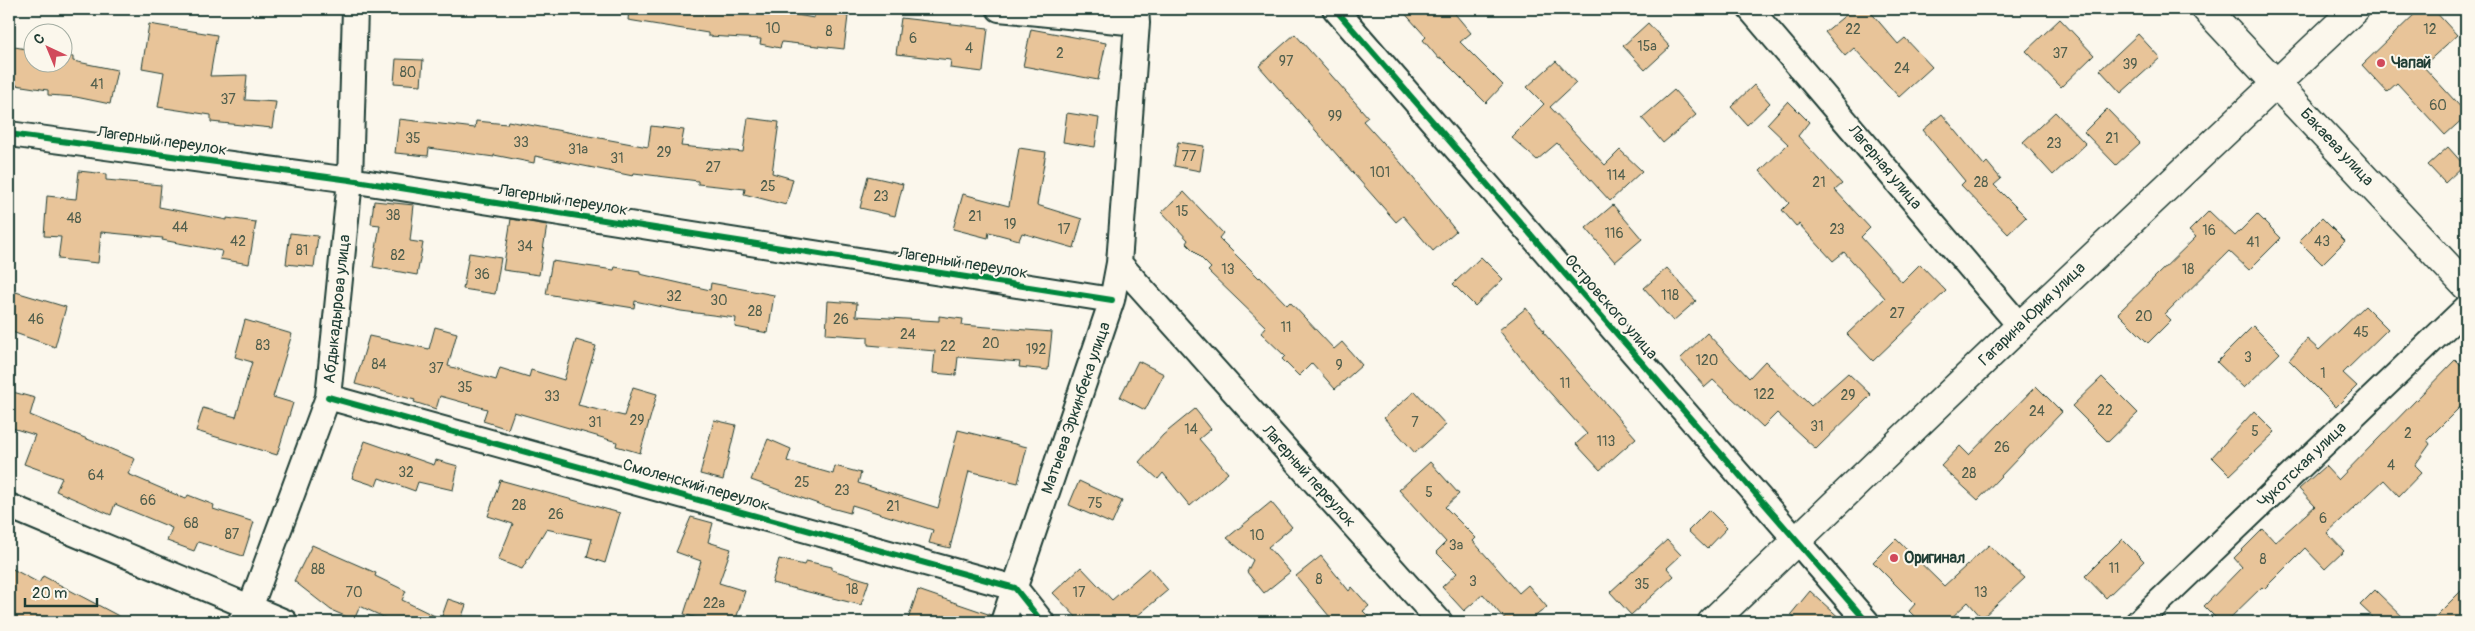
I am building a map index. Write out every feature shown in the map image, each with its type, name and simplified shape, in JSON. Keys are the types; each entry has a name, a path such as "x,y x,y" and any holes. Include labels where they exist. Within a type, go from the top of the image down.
{"main road":[{"name":"Бакаева улица","path":"2206,9 2466,286"},
{"name":"Гагарина Юрия улица","path":"1712,622 2020,326 2355,9"}],"street":[{"name":"Абдыкадырова улица","path":"245,615 328,397 350,180 355,9"},
{"path":"999,9 1136,16"},
{"name":"Островского улица","path":"1335,9 1867,622"},
{"name":"Лагерная улица","path":"1750,9 2020,326"},
{"name":"Матыева Эркинбека улица","path":"1003,622 1112,300 1119,262 1136,16"},
{"name":"Лагерный переулок","path":"9,134 350,180 1112,300"},
{"name":"Лагерный переулок","path":"1119,262 1440,622"},
{"name":"Чукотская улица","path":"2138,622 2466,308"},
{"name":"Смоленский переулок","path":"328,397 1015,588"},
{"path":"9,506 245,615 285,622"},
{"path":"1015,588 1042,622"}],"building":[{"path":"629,9 762,9 814,18 814,12 848,16 844,49 782,42 780,48 760,44 761,39 708,36 708,33 628,20"},
{"path":"1401,9 1451,9 1471,33 1460,42 1503,85 1486,103 1441,58 1439,59 1423,40 1426,37"},
{"path":"1853,9 1868,9 1898,44 1905,38 1932,67 1899,97 1854,48 1845,56 1825,32"},
{"path":"2420,9 2433,9 2457,35 2423,66 2466,113 2466,116 2445,135 2397,83 2387,92 2362,65"},
{"path":"901,18 988,28 983,72 950,68 951,60 896,54"},
{"path":"2060,19 2094,55 2061,87 2026,51"},
{"path":"1648,23 1670,47 1645,70 1623,46"},
{"path":"149,24 217,35 210,76 247,75 245,100 276,102 272,128 211,122 211,115 158,107 164,72 142,68"},
{"path":"1031,29 1106,43 1098,80 1023,66"},
{"path":"1295,34 1368,117 1363,121 1401,163 1456,231 1433,251 1403,216 1396,222 1259,66"},
{"path":"2138,34 2160,58 2121,93 2100,70"},
{"path":"9,46 22,48 22,72 72,72 72,57 73,61 117,70 110,104 76,97 48,95 48,90 9,84"},
{"path":"396,59 423,60 421,85 394,83"},
{"path":"1556,61 1576,83 1550,107 1605,165 1620,150 1642,171 1610,201 1557,143 1537,160 1511,137 1544,104 1527,87"},
{"path":"1754,85 1770,103 1747,125 1731,107"},
{"path":"1674,90 1696,115 1663,143 1642,118"},
{"path":"1788,101 1809,122 1798,136 1842,184 1835,190 1870,228 1861,237 1902,282 1920,264 1946,291 1873,361 1847,334 1885,298 1844,252 1833,261 1799,224 1796,226 1782,210 1789,203 1760,171 1788,144 1767,124"},
{"path":"2107,109 2140,143 2116,165 2084,132"},
{"path":"2055,112 2086,144 2053,175 2023,142"},
{"path":"1067,113 1099,118 1095,147 1063,142"},
{"path":"1942,114 1984,165 1987,162 2001,179 1994,185 2026,217 2008,234 1961,185 1965,181 1923,130"},
{"path":"748,118 779,122 772,173 793,179 786,205 744,194 745,189 698,184 698,181 634,173 633,176 535,156 534,163 494,155 494,157 429,148 428,156 395,153 399,119 475,128 476,121 507,124 508,121 648,147 651,126 684,130 681,146 743,152"},
{"path":"1178,142 1204,146 1200,171 1174,166"},
{"path":"2448,147 2464,165 2445,183 2428,165"},
{"path":"1019,148 1046,152 1037,205 1082,219 1074,248 1022,233 1019,240 989,232 988,238 953,229 963,194 1009,206"},
{"path":"79,171 106,174 106,180 161,185 159,207 227,220 227,218 256,222 249,264 220,259 222,251 162,240 163,238 101,232 98,263 58,259 61,237 44,236 47,196 76,199"},
{"path":"868,176 903,184 895,216 860,208"},
{"path":"1184,192 1223,233 1219,238 1259,278 1287,305 1290,302 1334,349 1342,342 1362,365 1335,389 1312,363 1299,376 1282,359 1285,356 1261,333 1266,327 1208,271 1211,268 1186,243 1188,240 1162,212"},
{"path":"374,201 414,205 410,241 423,243 417,275 373,267 380,225 371,224"},
{"path":"1613,205 1642,239 1615,262 1586,228"},
{"path":"2209,211 2235,236 2257,214 2281,238 2249,270 2229,251 2165,314 2171,320 2148,343 2118,313 2196,237 2189,231"},
{"path":"2322,218 2345,241 2322,264 2299,241"},
{"path":"511,219 547,225 539,275 503,270"},
{"path":"290,233 318,236 314,267 286,264"},
{"path":"469,253 501,258 495,294 463,289"},
{"path":"1481,257 1503,279 1475,306 1453,284"},
{"path":"552,261 614,270 615,267 640,271 640,274 710,290 711,283 774,295 768,333 735,327 736,318 681,311 635,301 634,308 546,294"},
{"path":"1667,268 1696,301 1673,321 1644,288"},
{"path":"9,290 66,307 55,347 9,331"},
{"path":"828,301 857,303 856,316 939,321 939,316 963,319 962,325 1052,332 1048,370 1019,367 1020,362 958,357 956,375 933,373 935,351 868,345 868,337 826,334"},
{"path":"2365,306 2388,329 2343,373 2357,386 2336,407 2289,360 2307,339 2319,350"},
{"path":"1526,308 1543,332 1636,438 1600,470 1576,444 1587,434 1536,377 1499,330"},
{"path":"245,320 292,334 273,397 293,403 277,455 196,431 203,408 236,417 252,362 235,357"},
{"path":"2253,326 2280,353 2244,388 2217,362"},
{"path":"435,327 457,333 448,366 496,380 500,368 529,377 531,370 564,380 576,340 596,346 578,405 624,416 633,387 657,394 640,453 616,446 617,442 514,412 508,429 483,421 487,409 440,396 436,409 414,402 415,400 355,384 369,336 429,349"},
{"path":"1707,333 1749,378 1765,361 1811,406 1848,373 1871,395 1816,449 1777,413 1763,427 1713,380 1705,387 1680,359"},
{"path":"2455,360 2466,371 2466,401 2427,440 2430,444 2415,465 2422,472 2399,496 2384,480 2327,533 2344,551 2325,569 2305,548 2264,589 2262,587 2226,622 2220,622 2204,606 2242,567 2234,558 2263,529 2275,542 2315,506 2299,489 2325,466 2338,480"},
{"path":"1138,361 1164,374 1145,410 1120,397"},
{"path":"2102,377 2138,413 2108,442 2072,406"},
{"path":"2036,386 2062,412 1978,500 1941,466 1960,446 1969,455"},
{"path":"9,391 35,398 30,415 135,459 128,474 186,499 188,495 214,505 213,509 254,522 243,556 198,542 194,551 167,541 172,528 115,504 111,515 56,491 62,478 24,464 35,435 9,427"},
{"path":"1415,391 1446,425 1415,453 1384,418"},
{"path":"1195,409 1211,429 1199,439 1228,473 1190,506 1163,473 1158,479 1139,462 1163,435"},
{"path":"2254,411 2275,432 2230,475 2212,457"},
{"path":"714,420 736,425 723,480 700,474"},
{"path":"958,430 1027,447 1018,483 969,471 950,548 929,543 933,530 852,505 850,513 824,506 751,480 768,439 791,449 787,461 833,474 835,466 861,473 858,483 938,508"},
{"path":"365,441 434,465 436,460 458,466 453,490 418,482 415,491 379,478 376,486 352,478"},
{"path":"1430,462 1459,494 1445,507 1476,538 1473,541 1519,593 1528,585 1547,607 1528,622 1507,622 1483,594 1464,611 1442,587 1457,573 1436,552 1446,542 1399,490"},
{"path":"500,480 620,513 605,563 587,557 592,539 546,529 522,569 498,560 513,524 488,516"},
{"path":"1079,481 1122,501 1112,524 1069,505"},
{"path":"1271,502 1292,527 1268,547 1290,572 1264,593 1247,572 1253,560 1227,538"},
{"path":"1709,510 1727,528 1707,549 1688,531"},
{"path":"691,517 713,523 708,542 731,549 719,583 745,591 735,622 709,622 684,614 701,561 676,552"},
{"path":"1896,539 1944,586 1989,545 2025,578 1982,618 1968,602 1947,622 1920,622 1909,611 1915,604 1873,562"},
{"path":"2122,539 2144,561 2106,598 2085,576"},
{"path":"1667,540 1681,555 1667,568 1674,576 1631,615 1610,592"},
{"path":"312,545 376,573 375,576 406,591 402,600 441,619 448,599 466,605 460,622 394,622 360,606 354,620 331,610 294,581"},
{"path":"1321,556 1349,591 1352,587 1369,606 1363,611 1374,622 1334,622 1296,576"},
{"path":"779,559 804,565 806,561 832,567 832,570 869,581 861,605 772,583"},
{"path":"9,567 39,583 43,576 130,622 9,622"},
{"path":"1081,567 1112,600 1149,568 1168,590 1130,622 1081,622 1053,593"},
{"path":"2466,586 2466,622 2430,622"},
{"path":"918,590 991,615 990,622 907,622"},
{"path":"2375,590 2408,622 2378,622 2360,605"},
{"path":"1810,591 1844,622 1800,622 1791,614"}],"cycle path":[{"path":"1335,9 1867,622"},
{"path":"9,134 350,180 1112,300"},
{"path":"328,397 1015,588 1042,622"}],"place":[{"name":"Чапай","path":"2381,63"},
{"name":"Оригинал","path":"1894,558"}]}
